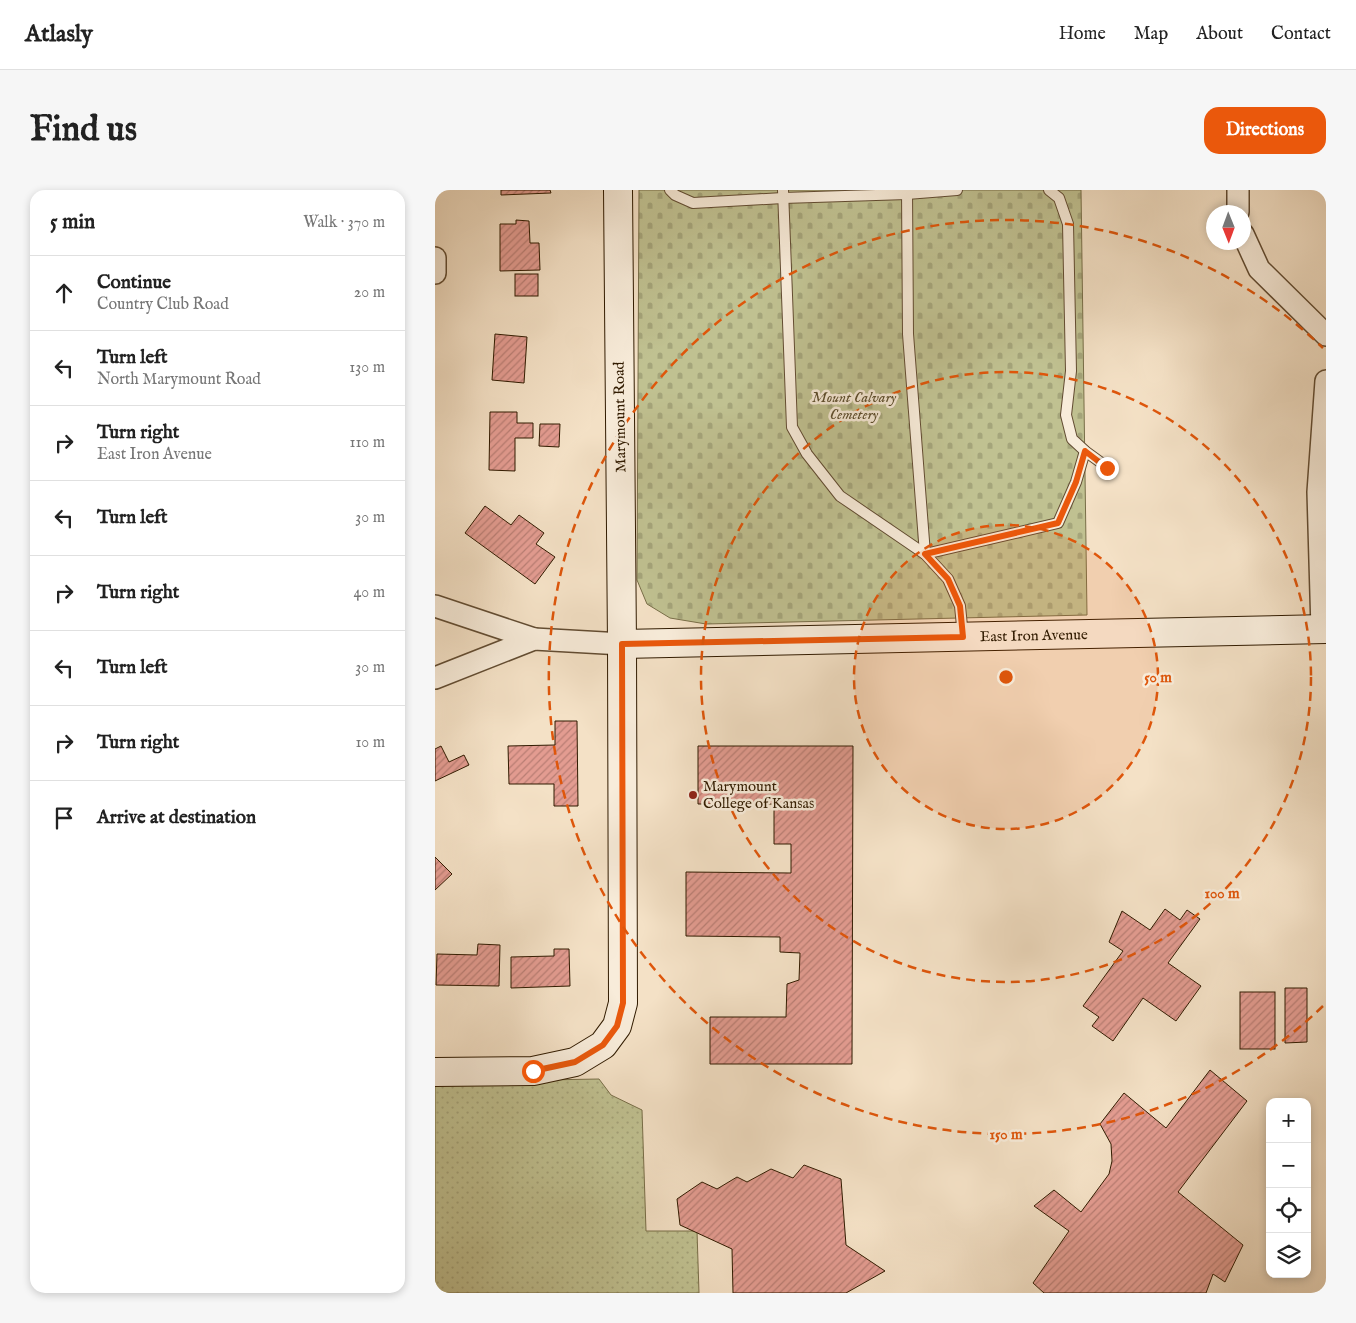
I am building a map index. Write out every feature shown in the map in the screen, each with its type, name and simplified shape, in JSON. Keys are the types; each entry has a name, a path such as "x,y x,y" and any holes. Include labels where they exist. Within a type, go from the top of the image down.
{"street":[{"name":"Marymount Road","path":"435,1072 533,1071 575,1062 603,1045 617,1026 623,1003 618,190"},
{"path":"1238,190 1238,205"},
{"path":"1250,250 1259,269 1326,335"},
{"path":"435,258 435,273"},
{"path":"1324,629 1318,492 1326,382"},
{"path":"435,606 534,639 622,644"},
{"name":"East Iron Avenue","path":"622,644 1324,629"},
{"path":"435,678 534,639"}],"lane":[{"path":"670,190 675,195 693,204 783,194 957,190"},
{"path":"1049,190 1059,198 1068,224 1071,371 1066,415 1072,439 1107,468"},
{"path":"907,192 909,334 925,554"},
{"path":"783,194 792,427 807,454 841,496 925,554 948,579 960,606 963,637"},
{"path":"925,554 1058,523 1076,482 1085,451"}],"green space":[{"name":"Mount Calvary Cemetery","path":"639,190 1081,190 1087,615 706,624 670,618 647,604 637,580"},
{"path":"599,1079 611,1095 642,1110 646,1231 697,1231 699,1293 435,1293 435,1082"}],"building":[{"path":"501,190 550,190 551,193 501,195"},
{"path":"516,220 529,221 530,243 539,243 540,270 500,271 500,224 516,224"},
{"path":"515,274 538,274 538,296 515,296"},
{"path":"495,334 527,337 524,383 492,380"},
{"path":"490,412 517,412 517,423 533,423 533,438 515,438 515,471 489,470"},
{"path":"540,424 560,424 559,447 539,446"},
{"path":"485,506 511,525 519,515 544,533 536,544 555,557 535,584 465,533"},
{"path":"555,721 577,721 578,806 554,806 554,784 509,784 508,746 555,745"},
{"path":"441,746 449,762 464,755 469,765 435,781 435,749"},
{"path":"698,746 853,746 852,1064 710,1064 710,1017 786,1017 787,984 799,980 800,953 780,952 780,937 686,936 686,872 791,873 791,844 774,844 774,804 698,804"},
{"path":"435,857 452,874 435,890"},
{"path":"1165,909 1180,920 1187,910 1200,919 1168,963 1201,986 1176,1021 1143,998 1113,1041 1092,1026 1099,1017 1083,1006 1123,951 1109,942 1122,911 1150,930"},
{"path":"478,944 500,945 499,986 436,985 437,954 477,955"},
{"path":"554,949 569,949 570,986 511,988 511,957 554,956"},
{"path":"1285,988 1307,988 1307,1042 1285,1043"},
{"path":"1240,992 1275,992 1275,1049 1240,1049"},
{"path":"1210,1070 1247,1101 1178,1192 1243,1245 1225,1282 1213,1274 1206,1293 1044,1293 1033,1283 1069,1231 1034,1206 1054,1190 1081,1212 1109,1174 1112,1161 1111,1144 1100,1124 1124,1093 1166,1128"},
{"path":"804,1165 841,1179 846,1245 885,1271 846,1293 733,1293 732,1249 680,1225 677,1199 702,1182 717,1189 737,1177 747,1182 771,1169 793,1178"}],"place":[{"name":"Marymount College of Kansas","path":"693,795"}],"route":[{"path":"533,1071 575,1062 603,1045 617,1026 623,1003 622,644 963,637 960,606 948,579 925,554 1058,523 1076,482 1085,451 1107,468"}]}
